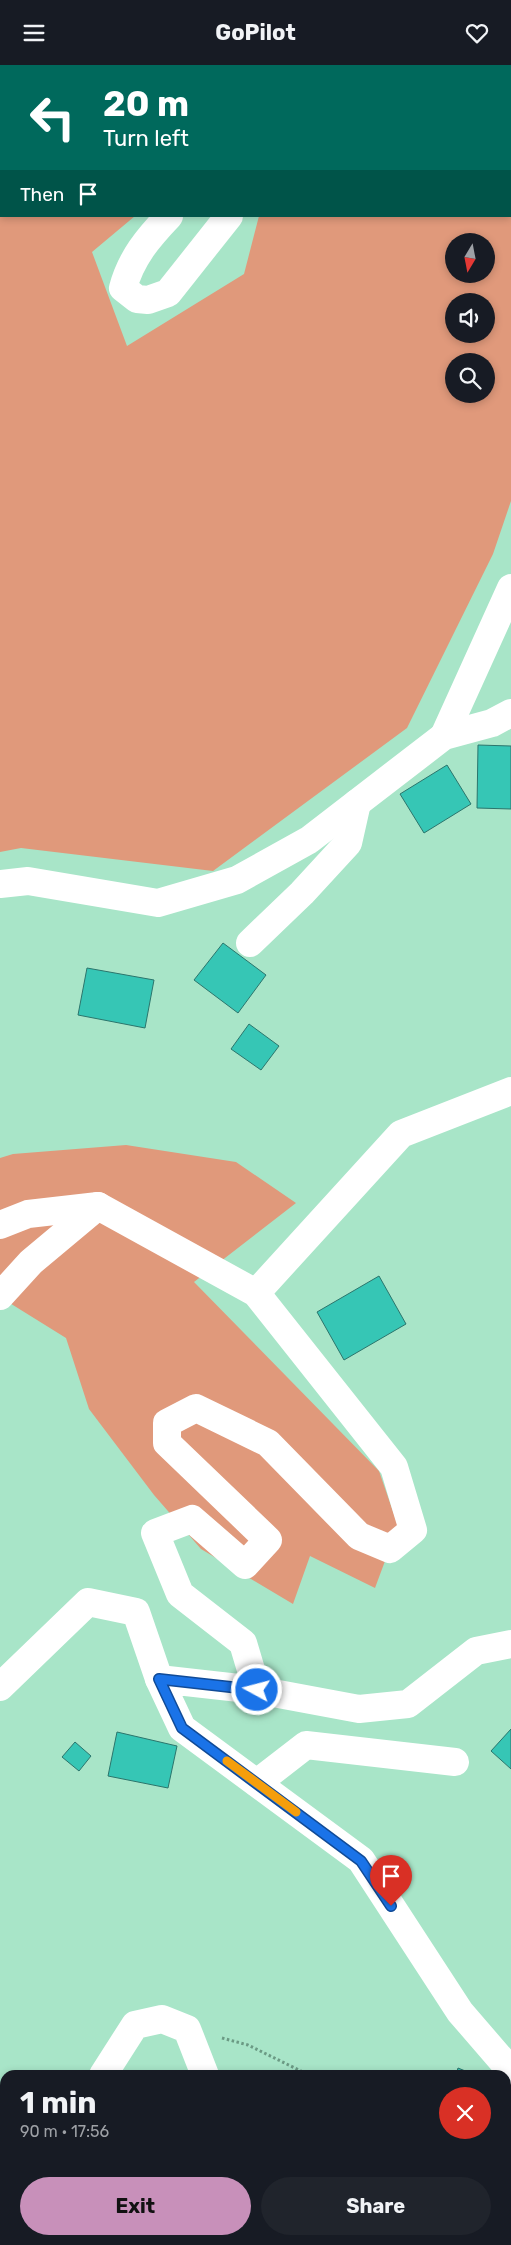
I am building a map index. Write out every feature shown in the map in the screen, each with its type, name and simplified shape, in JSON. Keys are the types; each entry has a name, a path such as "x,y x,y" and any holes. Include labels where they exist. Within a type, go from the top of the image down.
{"street":[{"path":"168,217 146,240 128,270 123,288 137,299 148,300 168,293 228,217"},
{"path":"444,736 511,588"},
{"path":"0,885 28,881 158,903 237,879 309,840 444,736 492,723 511,713"},
{"path":"250,943 302,893 348,843 357,803"},
{"path":"256,1293 401,1134 511,1091"},
{"path":"0,1296 31,1262 98,1205"},
{"path":"0,1225 28,1214 98,1205 256,1293 394,1467 413,1529 390,1549 359,1536 268,1443 196,1408 167,1423 167,1443 268,1540 245,1565 192,1519 155,1533 180,1594 243,1643 257,1690"},
{"path":"0,1687 88,1602 136,1612 159,1679 182,1728 361,1861 460,2012 510,2070"},
{"path":"159,1679 257,1690 359,1709 408,1704 476,1651 511,1644"},
{"path":"257,1783 306,1745 455,1762"},
{"path":"106,2070 135,2025 162,2019 187,2029 204,2070"}],"path":[{"path":"187,2029 248,2045 298,2070"}],"shaded area":[{"path":"0,217 134,217 92,252 127,346 244,274 259,217 511,217 511,501 493,554 407,728 213,871 21,848 0,852"},
{"path":"126,1145 236,1162 296,1203 194,1282 379,1471 398,1526 375,1588 310,1556 293,1604 201,1549 154,1495 89,1409 66,1338 0,1297 0,1158 13,1154"}],"building":[{"path":"478,745 511,746 511,809 477,808"},
{"path":"447,765 471,804 424,833 400,794"},
{"path":"223,943 266,975 238,1013 194,980"},
{"path":"87,968 154,980 145,1028 78,1015"},
{"path":"249,1024 279,1046 261,1070 231,1049"},
{"path":"379,1276 406,1324 344,1360 317,1312"},
{"path":"511,1729 511,1769 491,1751"},
{"path":"117,1732 177,1746 168,1788 108,1776"},
{"path":"75,1742 91,1756 79,1771 62,1757"}],"slow traffic":[{"path":"227,1761 296,1812"}],"route":[{"path":"257,1690 159,1679 182,1728 361,1861 391,1906"}]}
